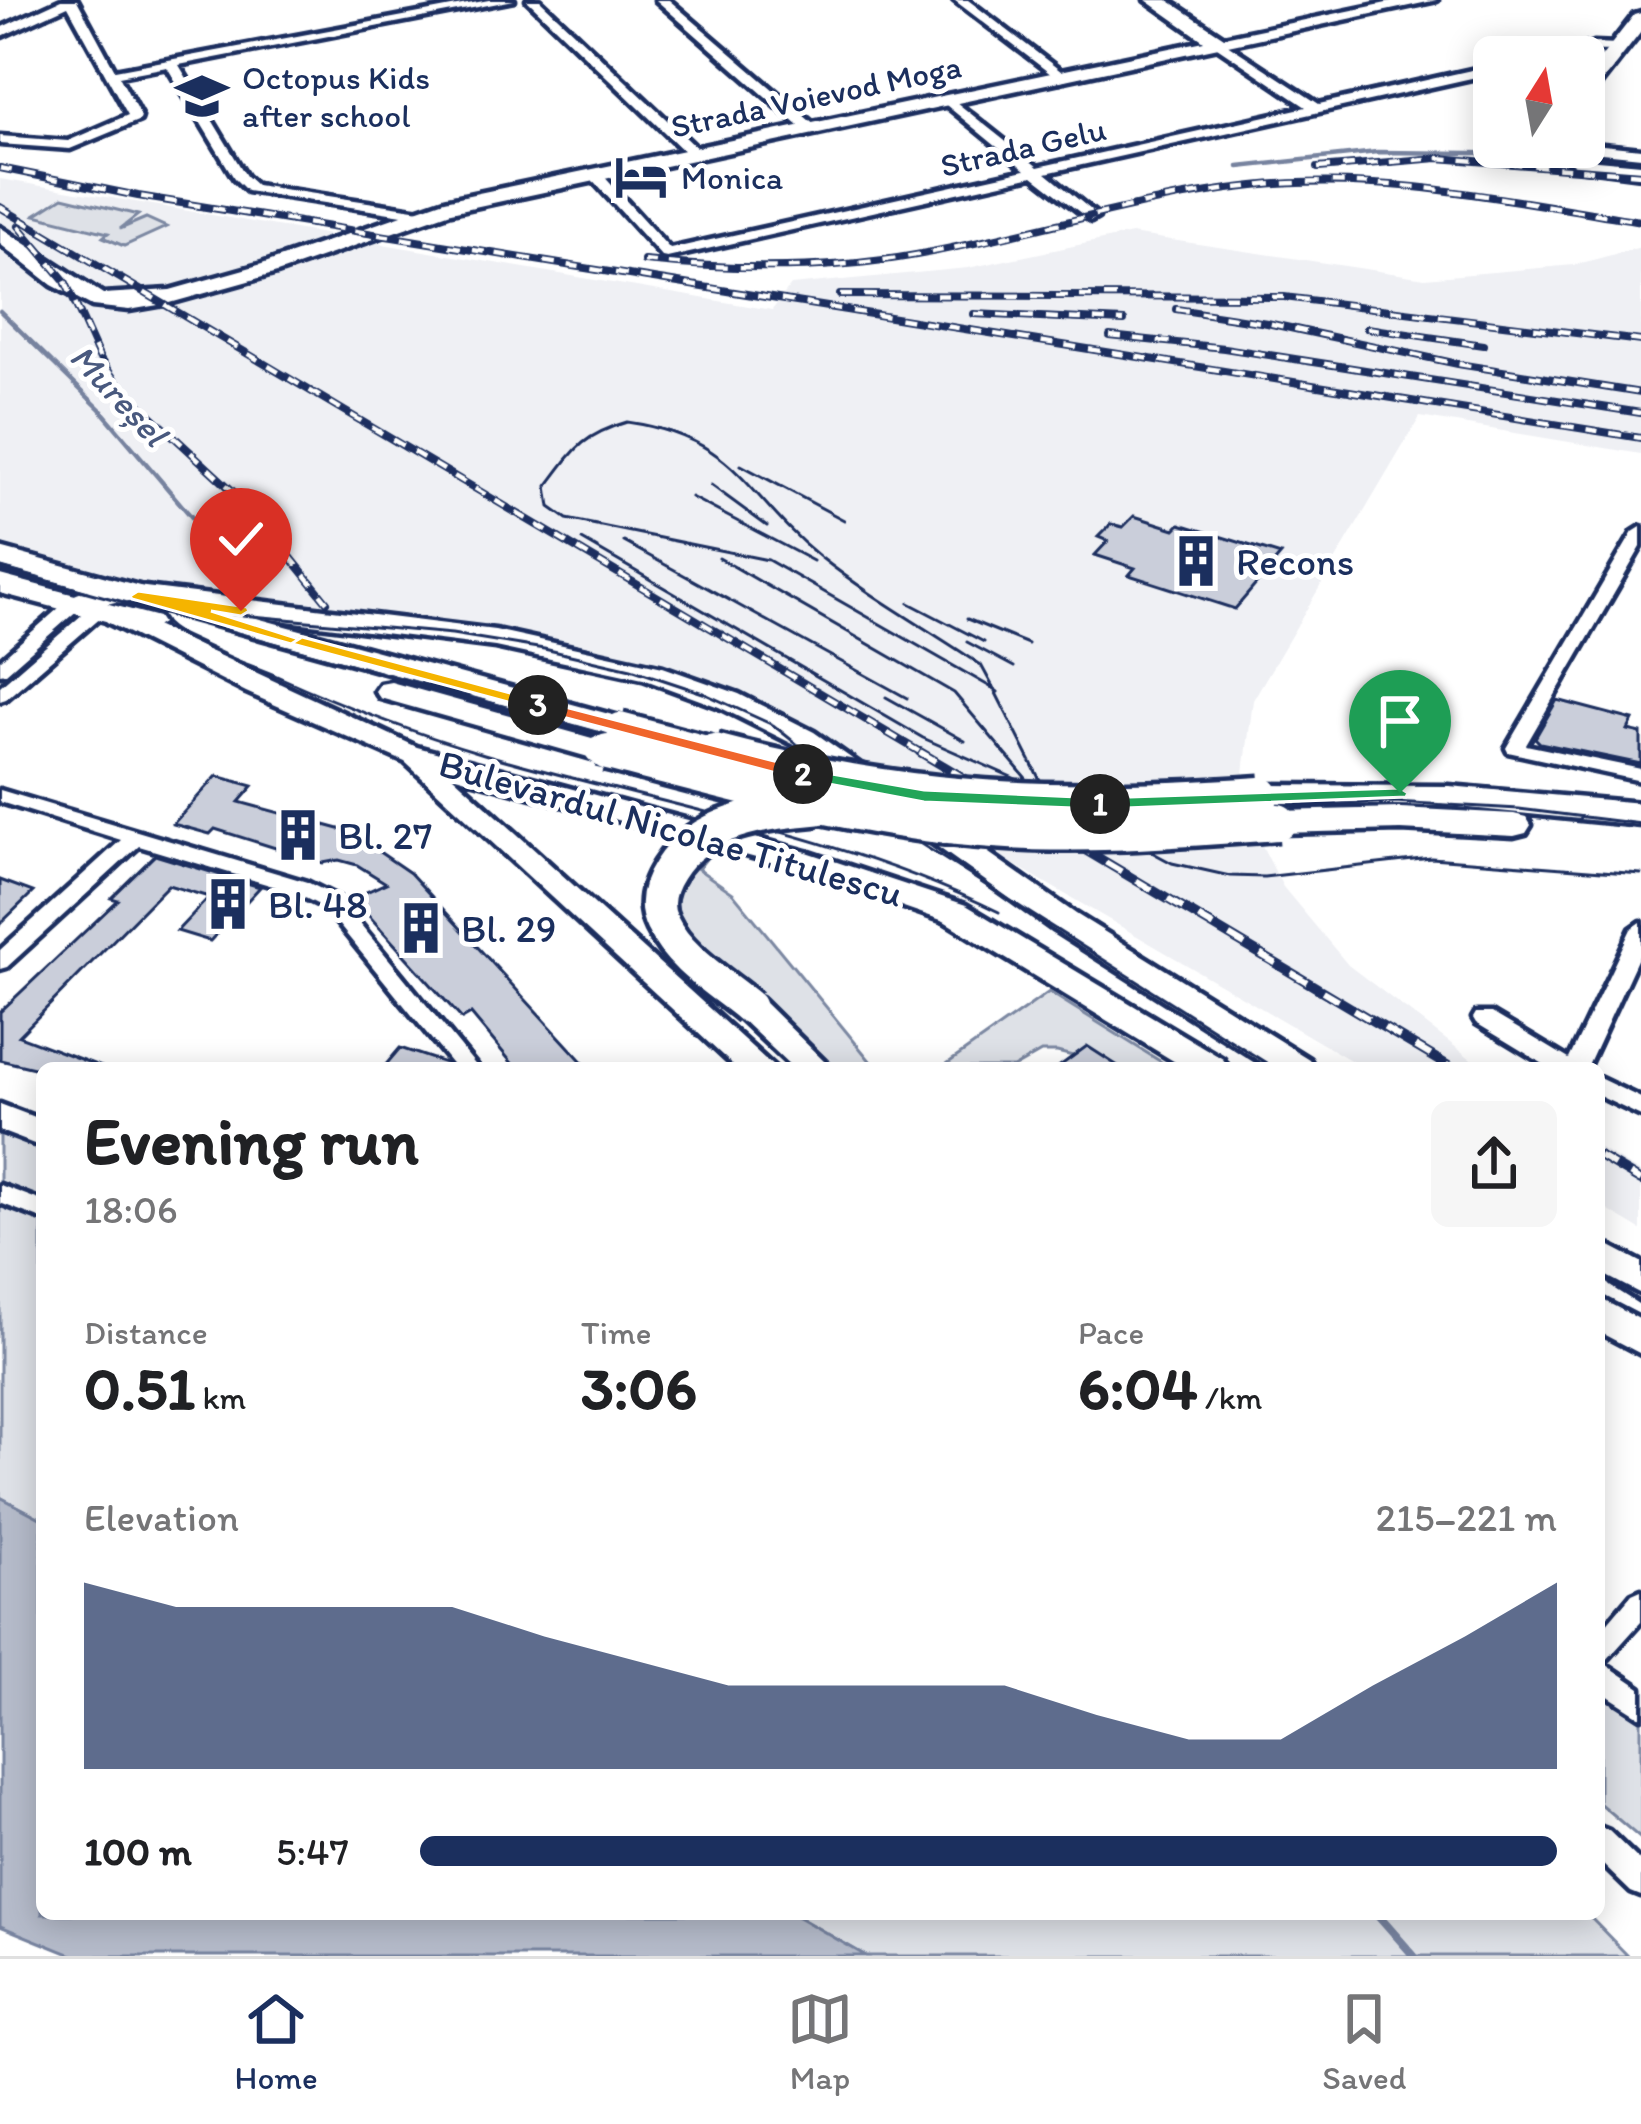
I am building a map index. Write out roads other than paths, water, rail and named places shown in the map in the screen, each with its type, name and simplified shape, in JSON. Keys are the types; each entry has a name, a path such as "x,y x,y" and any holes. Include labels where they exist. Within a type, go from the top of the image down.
{"main road":[{"path":"0,557 107,607"},
{"path":"0,584 107,607 610,739 827,807 949,826 1029,832 1141,832 1269,808"},
{"path":"610,739 924,796 1088,804 1400,806 1641,814"},
{"path":"1400,806 1641,839"}],"street":[{"path":"0,33 71,0 135,117 76,143 47,146 0,140"},
{"path":"112,74 508,0"},
{"path":"533,0 695,154"},
{"path":"662,0 812,130"},
{"path":"960,0 1064,78"},
{"path":"1155,0 1317,109"},
{"name":"Strada Voievod Moga","path":"0,234 85,295 120,303 155,300 291,261 422,214 1428,0"},
{"path":"1605,65 1641,19"},
{"path":"1605,50 1618,48"},
{"path":"171,64 241,178 252,188 422,214"},
{"name":"Strada Gelu","path":"595,175 667,254 1473,74"},
{"path":"951,102 1091,218"},
{"path":"1605,152 1641,153"},
{"path":"1605,160 1641,170"},
{"path":"1641,532 1515,748 1641,775"},
{"path":"1,668 107,607"},
{"path":"0,695 107,607"},
{"name":"Bulevardul Nicolae Titulescu","path":"107,607 256,686 407,753 909,894 1000,938 1201,1062"},
{"name":"Bulevardul Nicolae Titulescu","path":"107,607 524,640 610,658 706,688 768,717 836,758 1048,910 1288,1062"},
{"path":"1,668 25,673"},
{"path":"407,753 444,781 751,1062"},
{"path":"0,796 275,878 332,903 462,1062"},
{"path":"808,1062 667,932 657,909 660,886 681,853 712,832 756,816 827,807"},
{"path":"0,962 135,838"},
{"path":"1579,1062 1641,929"},
{"path":"1484,1018 1557,1062"},
{"path":"1605,1089 1641,1108"},
{"path":"0,1117 36,1132"},
{"path":"0,1194 36,1208"},
{"path":"1605,1258 1641,1280"},
{"path":"1605,1317 1641,1340"},
{"path":"1605,1646 1641,1601"},
{"path":"1605,1678 1641,1704"},
{"path":"1605,1847 1641,1882"}],"water":[{"path":"0,1497 36,1516 36,1920 803,1920 866,1956 74,1956 0,1926"}],"waterway":[{"path":"1239,167 1377,152 1473,153"},
{"path":"1605,157 1641,159"},
{"name":"Mureșel","path":"0,311 100,409 240,574"},
{"name":"Mureșel","path":"1382,1920 1414,1956"}],"tram line":[{"path":"627,422 693,441 736,472 819,556 981,665 994,689 768,560 567,519 550,507 547,486 589,438 627,422"},
{"path":"741,465 844,520"},
{"path":"711,485 767,526"},
{"path":"691,497 813,561"},
{"path":"582,540 923,738 1023,782"},
{"path":"624,542 907,698"},
{"path":"719,558 954,693 1030,783"},
{"path":"0,568 612,736 859,794"},
{"path":"909,603 984,642"},
{"path":"208,612 452,634 631,669 703,693 773,725 859,794"},
{"path":"967,619 1028,644"},
{"path":"164,622 218,653 432,737 810,840 937,884 999,912"},
{"path":"967,642 1014,667"},
{"path":"994,689 998,692"},
{"path":"994,689 1043,786 1072,809"},
{"path":"886,697 965,741"},
{"path":"859,794 905,803 1043,814 1394,802 1519,809 1641,824"},
{"path":"859,794 921,844 1265,1062"},
{"path":"1081,814 1172,863 1230,876 1264,877 1431,858 1641,874"},
{"path":"1605,1280 1615,1287"},
{"path":"1611,1284 1641,1303"}],"railway":[{"path":"1318,168 1438,158 1641,174"},
{"path":"0,168 138,196 1641,438"},
{"path":"644,261 780,267 882,260 1169,199 1303,183 1448,191 1641,221"},
{"path":"0,207 925,755"},
{"path":"19,226 65,281 100,359 120,387 250,507 327,602"},
{"path":"840,295 1284,297 1641,341"},
{"path":"1176,309 1267,323 1458,364 1641,393"},
{"path":"974,314 1124,321"},
{"path":"1367,328 1483,345"},
{"path":"1110,336 1224,348 1641,413"},
{"path":"920,752 1442,1062"},
{"path":"1605,1160 1641,1181"}],"place":[{"name":"Octopus Kids after school","path":"202,96"},
{"name":"Monica","path":"641,177"},
{"name":"Recons","path":"1196,561"},
{"name":"Bl. 27","path":"298,835"},
{"name":"Bl. 48","path":"228,904"},
{"name":"Bl. 29","path":"421,928"}]}
